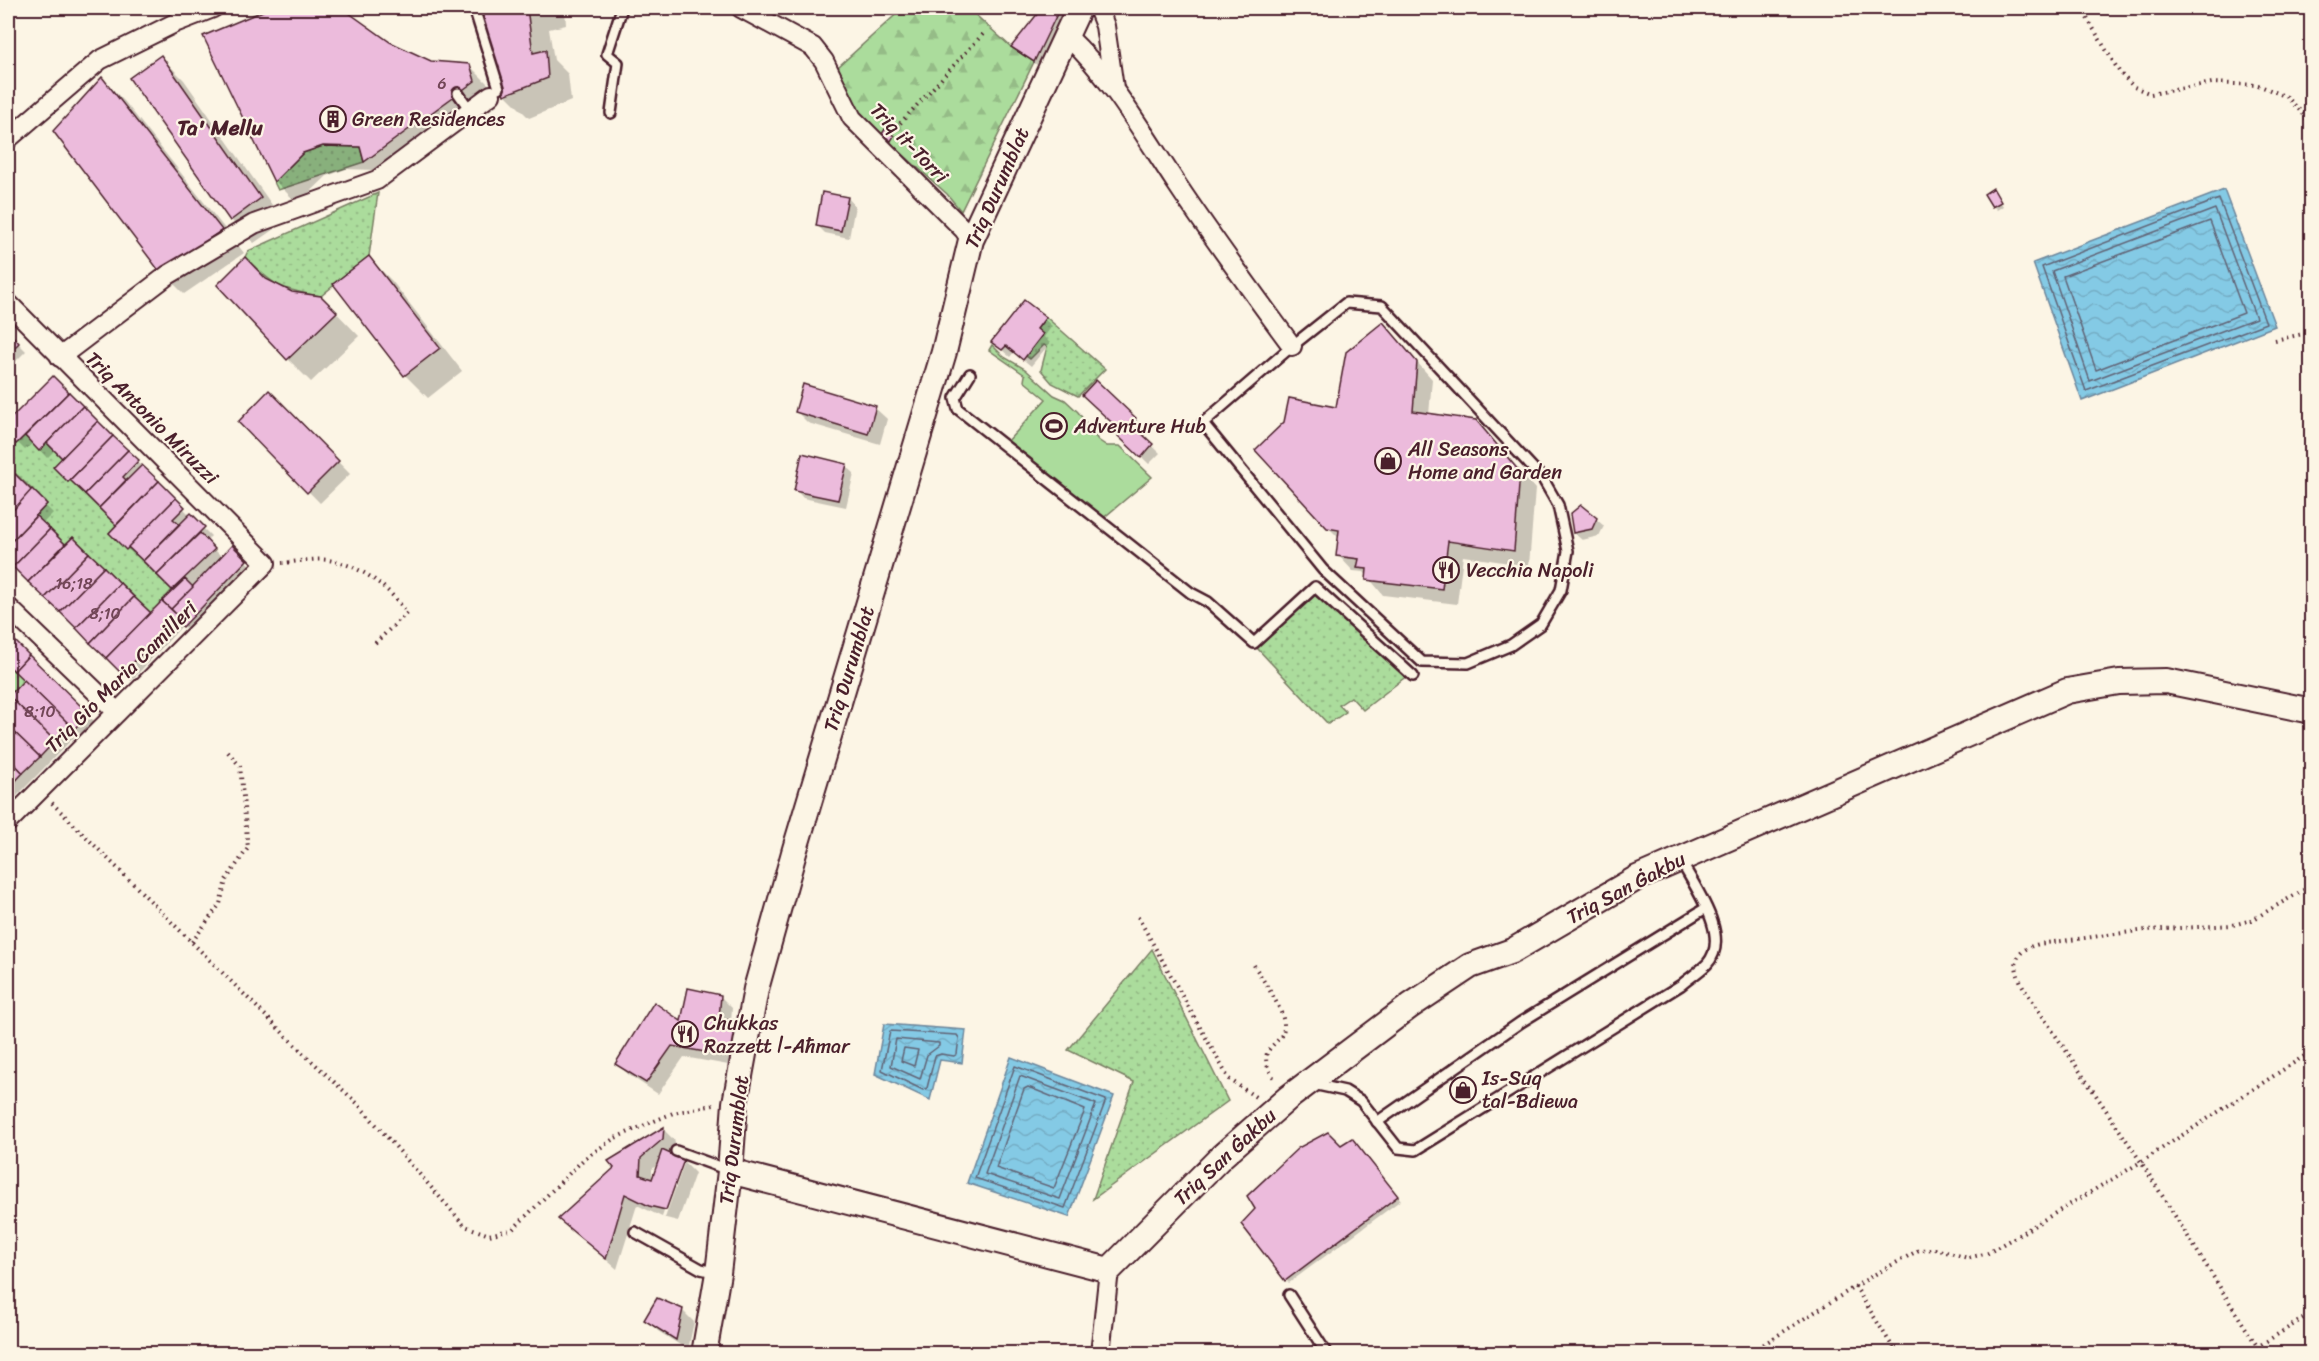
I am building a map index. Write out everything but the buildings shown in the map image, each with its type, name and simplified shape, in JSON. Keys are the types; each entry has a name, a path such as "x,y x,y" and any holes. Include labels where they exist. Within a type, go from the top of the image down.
{"main road":[{"name":"Triq Durumblat","path":"704,1353 718,1273 735,1103 756,989 795,849 944,352 971,240 1079,8"},
{"name":"Triq San Ġakbu","path":"1109,1270 1222,1156 1308,1083 1410,1006 1470,966 1512,951 1637,878 2067,692 2119,682 2166,681 2312,711"},
{"path":"730,1171 1109,1270"}],"street":[{"path":"8,139 100,60 192,12 213,8"},
{"name":"Triq it-Torri","path":"741,8 813,47 824,61 852,118 964,230 971,240"},
{"path":"1098,8 1105,26 1114,91"},
{"path":"1066,36 1082,50 1114,91 1212,237 1292,346"},
{"path":"60,357 168,275 254,224 377,180 495,92"},
{"name":"Triq Antonio Miruzzi","path":"8,303 266,563"},
{"name":"Triq Gio Maria Camilleri","path":"8,822 266,563"},
{"path":"8,607 117,712"},
{"path":"1100,1353 1109,1270"}],"lane":[{"path":"474,8 495,92"},
{"path":"611,113 618,63 607,54 622,8"},
{"path":"458,93 470,110"},
{"path":"1346,303 1382,306 1543,479 1558,505 1568,551 1561,590 1540,624 1511,645 1468,663 1422,662 1323,570 1203,423 1292,346 1346,303"},
{"path":"970,374 955,398 958,409 1191,593 1208,602 1254,643 1315,587 1413,676"},
{"path":"1308,1083 1345,1091 1361,1101 1398,1148 1416,1150 1681,985 1708,963 1717,945 1713,922 1680,859"},
{"path":"1377,1122 1521,1022 1706,908"},
{"path":"676,1151 730,1171"},
{"path":"635,1232 701,1269 718,1273"},
{"path":"1289,1295 1327,1353"}],"path":[{"path":"2081,8 2120,73 2134,87 2151,94 2212,82 2258,85 2287,97 2306,117 2312,141"},
{"path":"879,145 984,33"},
{"path":"2275,340 2312,332"},
{"path":"266,563 332,560 362,571 395,595 407,613 374,644"},
{"path":"192,942 220,904 226,880 248,848 240,766 227,751"},
{"path":"39,790 358,1104 465,1226 489,1235 513,1229 585,1158 615,1138 673,1113 698,1106 735,1103"},
{"path":"2262,1353 2141,1162 2016,975 2015,965 2020,953 2028,947 2061,940 2146,930 2233,925 2252,920 2312,885"},
{"path":"1138,917 1229,1079 1282,1105"},
{"path":"1254,964 1285,1023 1283,1032 1268,1051 1266,1060 1266,1068 1282,1105"},
{"path":"1748,1353 1855,1286 1919,1250 1935,1249 1968,1258 1988,1253 2141,1162 2312,1051"},
{"path":"1855,1286 1897,1353"},
{"path":"2246,1353 2312,1313"}],"green space":[{"path":"903,8 968,8 1011,47 1034,62 961,211 947,194 857,113 838,67"},
{"path":"323,146 360,147 364,162 278,190 274,182 303,153"},
{"path":"378,193 369,256 321,296 278,285 245,257 248,251"},
{"path":"1046,317 1105,369 1078,396 1052,383 1041,370 1047,347 1044,345 1030,359 1026,356 1043,335 1037,329"},
{"name":"Adventure Hub","path":"992,345 1004,357 1025,369 1054,395 1065,400 1078,412 1098,440 1107,446 1120,446 1152,477 1101,520 1007,442 1046,399 1024,381 1025,375 989,350"},
{"path":"25,436 39,451 47,443 62,458 68,482 70,480 116,525 109,533 128,547 172,590 151,613 73,537 65,544 36,516 47,504 16,474 8,482 8,448 10,450"},
{"path":"1315,593 1408,675 1363,710 1351,697 1339,705 1346,712 1328,724 1257,648"},
{"path":"8,665 24,680 8,698"},
{"path":"1152,949 1228,1101 1093,1199 1134,1082 1068,1050"}],"water":[{"path":"2224,190 2275,326 2082,401 2033,263"},
{"path":"884,1024 966,1030 962,1063 940,1060 930,1100 875,1074"},
{"path":"1011,1057 1114,1096 1069,1217 967,1183"}],"place":[{"name":"Green Residences","path":"333,119"},
{"name":"Adventure Hub","path":"1054,426"},
{"name":"All Seasons Home and Garden","path":"1388,461"},
{"name":"Vecchia Napoli","path":"1446,570"},
{"name":"Chukkas Razzett l-Aħmar","path":"685,1034"},
{"name":"Is-Suq tal-Bdiewa","path":"1463,1090"}],"district":[{"name":"Ta' Mellu","path":"220,128"}]}
